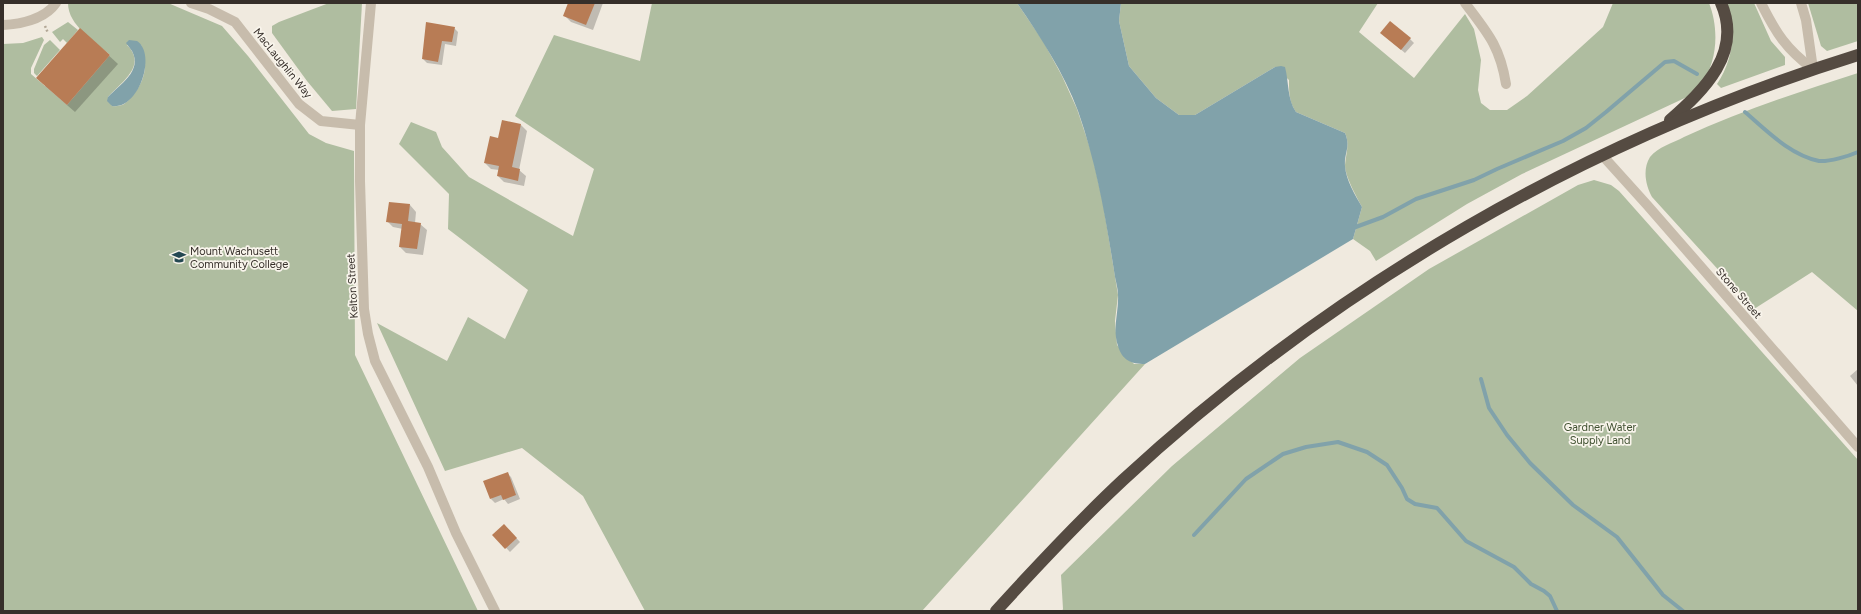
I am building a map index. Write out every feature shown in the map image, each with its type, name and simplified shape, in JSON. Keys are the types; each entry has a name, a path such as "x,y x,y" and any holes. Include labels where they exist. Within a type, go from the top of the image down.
{"highway":[{"path":"1662,128 1705,87 1720,62 1728,35 1721,3"},
{"path":"996,611 1068,534 1123,481 1187,424 1284,347 1367,288 1427,250 1534,190 1602,155 1735,97 1813,69 1858,55"}],"street":[{"path":"3,25 36,18 50,11 56,3"},
{"name":"MacLaughlin Way","path":"191,3 209,9 235,22 299,104 321,121 360,125"},
{"name":"Kelton Street","path":"371,3 360,125 360,181 364,309 372,352 379,370 428,467 456,533 495,611"},
{"path":"1464,3 1489,34 1500,56 1506,84"},
{"path":"1761,3 1774,29 1785,44 1794,54 1813,69"},
{"path":"1801,3 1806,20 1813,69"},
{"name":"Stone Street","path":"1602,155 1858,447"}],"green space":[{"name":"Mount Wachusett Community College","path":"68,3 168,3 222,26 248,56 309,134 326,143 354,151 355,355 478,611 3,611 3,44 23,43 42,37 44,40 31,68 31,74 67,105 110,55 77,26 69,11","holes":["127,45 141,45 145,59 145,66 140,85 125,103 118,106 112,106 108,97 130,74 135,60 133,53"]},
{"path":"329,3 362,3 356,109 332,111 307,81 272,33 272,26 279,22"},
{"path":"652,3 1017,3 1043,41 1062,76 1077,109 1092,154 1103,203 1118,295 1115,321 1117,345 1134,364 1145,364 922,611 645,611 583,496 522,448 445,471 377,323 447,361 468,317 505,339 528,290 448,229 449,194 399,144 411,122 436,132 442,147 469,177 573,236 594,169 515,116 554,35 640,61"},
{"path":"1121,3 1378,3 1359,32 1414,78 1465,14 1474,29 1481,60 1478,90 1481,103 1490,110 1507,110 1527,96 1603,27 1613,3 1709,3 1714,23 1715,45 1714,55 1707,75 1699,86 1687,97 1522,174 1467,204 1376,261 1370,251 1353,239 1362,207 1351,186 1345,170 1347,145 1345,133 1296,112 1289,93 1289,80 1275,67 1195,115 1179,115 1156,98 1129,66 1119,21"},
{"path":"1727,3 1754,3 1771,41 1785,57 1785,65 1721,88 1717,84 1727,65 1732,45 1732,24"},
{"path":"1808,3 1858,3 1858,41 1827,51 1821,46"},
{"path":"68,22 78,30 67,43 63,39 60,42 52,32"},
{"path":"50,40 60,50 37,76 34,73 34,69 44,45"},
{"path":"1858,73 1858,311 1812,272 1754,309 1652,197 1646,178 1646,167 1650,157 1661,148 1727,119 1770,102"},
{"name":"Gardner Water Supply Land","path":"1594,180 1611,185 1619,191 1858,460 1858,611 1062,611 1061,575 1172,466 1300,358 1429,269 1578,185"}],"water":[{"path":"1017,3 1121,3 1119,21 1129,66 1156,98 1179,115 1195,115 1275,67 1285,67 1291,102 1296,112 1345,133 1347,138 1345,166 1347,177 1362,207 1353,239 1145,364 1131,362 1125,358 1120,351 1116,339 1118,293 1100,193 1085,131 1078,111 1059,69"},
{"path":"129,40 137,41 143,48 145,68 142,80 137,91 130,99 122,105 112,106 107,101 108,97 128,77 134,65 135,58 126,43"}],"building":[{"path":"568,3 595,3 586,25 563,16"},
{"path":"1390,21 1411,38 1401,50 1380,33"},
{"path":"426,22 455,27 452,42 442,41 438,62 422,59"},
{"path":"80,28 110,55 67,105 36,78"},
{"path":"502,120 521,124 512,167 520,169 518,181 497,176 499,166 484,163 490,136 498,138"},
{"path":"389,202 410,204 408,221 421,223 417,249 399,247 402,224 386,222"},
{"path":"508,472 516,495 503,500 501,495 490,499 483,481"},
{"path":"504,524 517,538 505,549 492,535"}],"waterway":[{"path":"1353,228 1383,217 1416,199 1474,180 1563,141 1586,128 1665,62 1674,61 1697,74"},
{"path":"1745,112 1779,141 1808,158 1819,161 1828,161 1858,152"},
{"path":"1481,379 1489,408 1507,435 1530,463 1573,505 1617,537 1663,595 1683,611"},
{"path":"1194,535 1246,479 1283,454 1306,447 1338,442 1367,452 1387,465 1402,488 1407,499 1415,504 1437,508 1466,541 1514,567 1531,584 1550,596 1557,611"}],"place":[{"name":"Mount Wachusett Community College","path":"179,257"}]}
